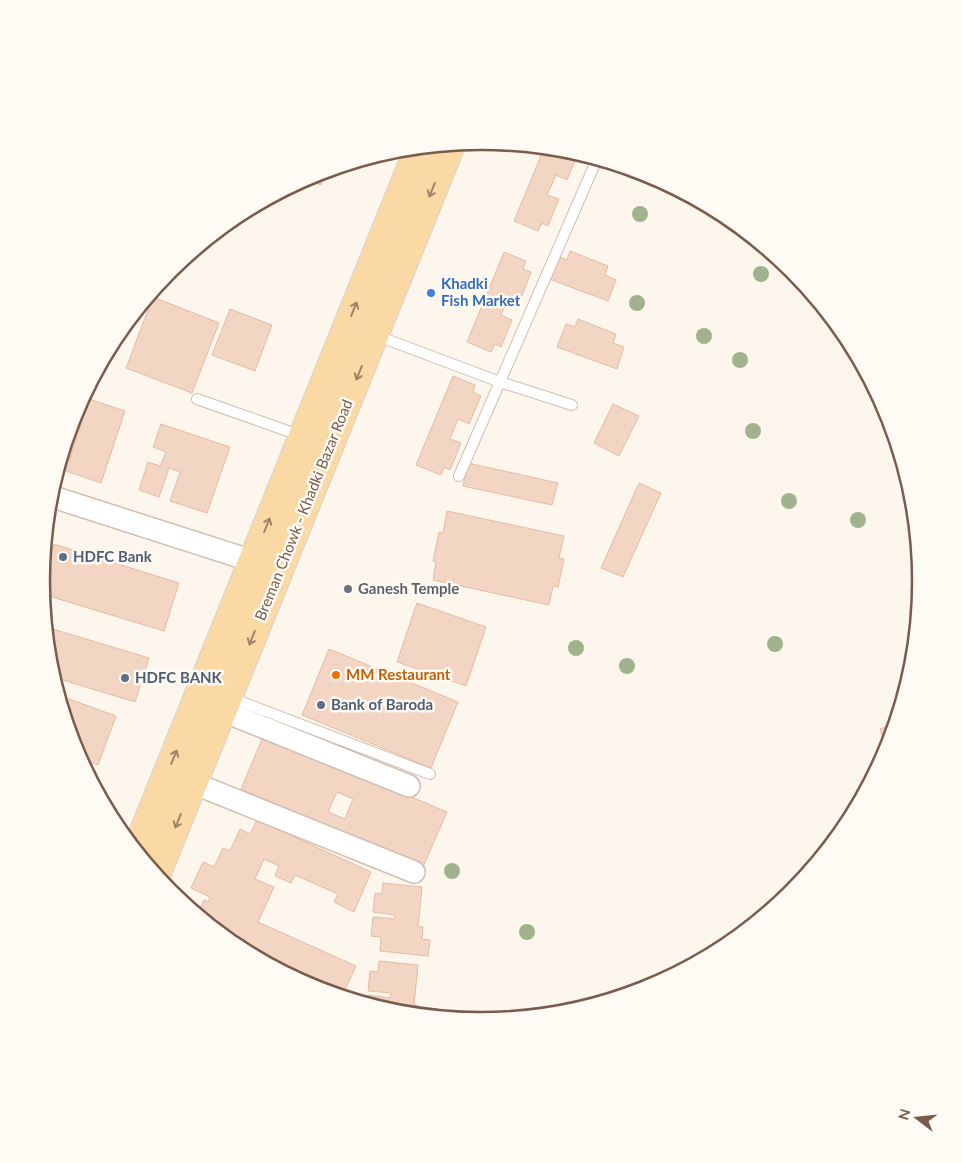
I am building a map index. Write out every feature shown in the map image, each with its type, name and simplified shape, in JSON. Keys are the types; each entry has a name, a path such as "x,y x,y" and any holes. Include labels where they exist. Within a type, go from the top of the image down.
{"main road":[{"name":"Breman Chowk - Khadki Bazar Road","path":"159,868 447,152"},
{"name":"Breman Chowk - Khadki Bazar Road","path":"139,844 416,156"}],"street":[{"path":"58,499 252,562 280,569"},
{"path":"226,704 409,786"},
{"path":"194,783 414,872"}],"lane":[{"path":"459,476 595,165"},
{"path":"374,335 500,382 572,404"},
{"path":"197,399 303,436"},
{"path":"226,704 430,774"}],"building":[{"path":"541,155 575,161 567,180 556,175 547,195 559,199 548,226 542,223 538,231 514,221"},
{"path":"570,251 608,266 605,275 616,280 608,301 549,279 557,256 567,260"},
{"path":"504,252 526,261 523,269 531,272 520,301 509,296 501,315 512,320 501,347 495,344 491,352 467,342"},
{"path":"156,298 219,323 192,393 126,368 150,306"},
{"path":"230,309 272,325 255,371 212,355"},
{"path":"578,319 616,334 613,343 624,347 617,369 557,347 566,324 575,327"},
{"path":"453,376 475,385 473,392 481,396 469,424 458,419 450,439 461,443 450,470 444,467 441,475 416,465"},
{"path":"90,399 125,411 101,483 66,471"},
{"path":"613,404 639,416 619,456 594,443"},
{"path":"161,424 230,447 207,513 170,501 180,472 169,468 159,497 139,490 148,462 160,466 166,452 153,447"},
{"path":"468,463 558,483 552,505 463,486"},
{"path":"639,483 661,493 623,577 601,568"},
{"path":"447,511 564,536 559,558 564,559 558,587 553,586 549,605 433,580 436,562 433,561 439,532 443,533"},
{"path":"54,544 179,583 164,631 51,597 51,553"},
{"path":"417,603 486,627 466,686 397,662"},
{"path":"53,629 149,658 135,702 62,680"},
{"path":"329,649 458,702 431,768 302,715"},
{"path":"67,698 116,716 98,765 90,762"},
{"path":"886,727 883,737 880,729"},
{"path":"264,734 447,812 423,867 241,789","holes":["337,792 353,799 345,819 328,812"]},
{"path":"257,820 371,872 354,912 334,902 338,894 295,875 291,883 275,876 279,866 264,859 255,879 274,887 258,922 356,966 345,991 316,980 265,955 200,908 204,900 208,902 210,897 191,888 203,862 214,867 223,848 230,851 240,829 250,834"},
{"path":"383,883 422,887 418,927 423,927 422,939 430,940 428,956 380,951 381,937 371,936 373,917 395,919 395,915 373,912 375,893 382,894"},
{"path":"379,961 418,965 414,1005 418,1005 418,1008 368,998 368,995 390,998 391,993 368,991 370,971 378,972"}],"place":[{"name":"Khadki Fish Market","path":"431,293"},
{"name":"HDFC Bank","path":"63,557"},
{"name":"Ganesh Temple","path":"348,589"},
{"name":"MM Restaurant","path":"336,675"},
{"name":"HDFC BANK","path":"125,678"},
{"name":"Bank of Baroda","path":"321,705"}]}
